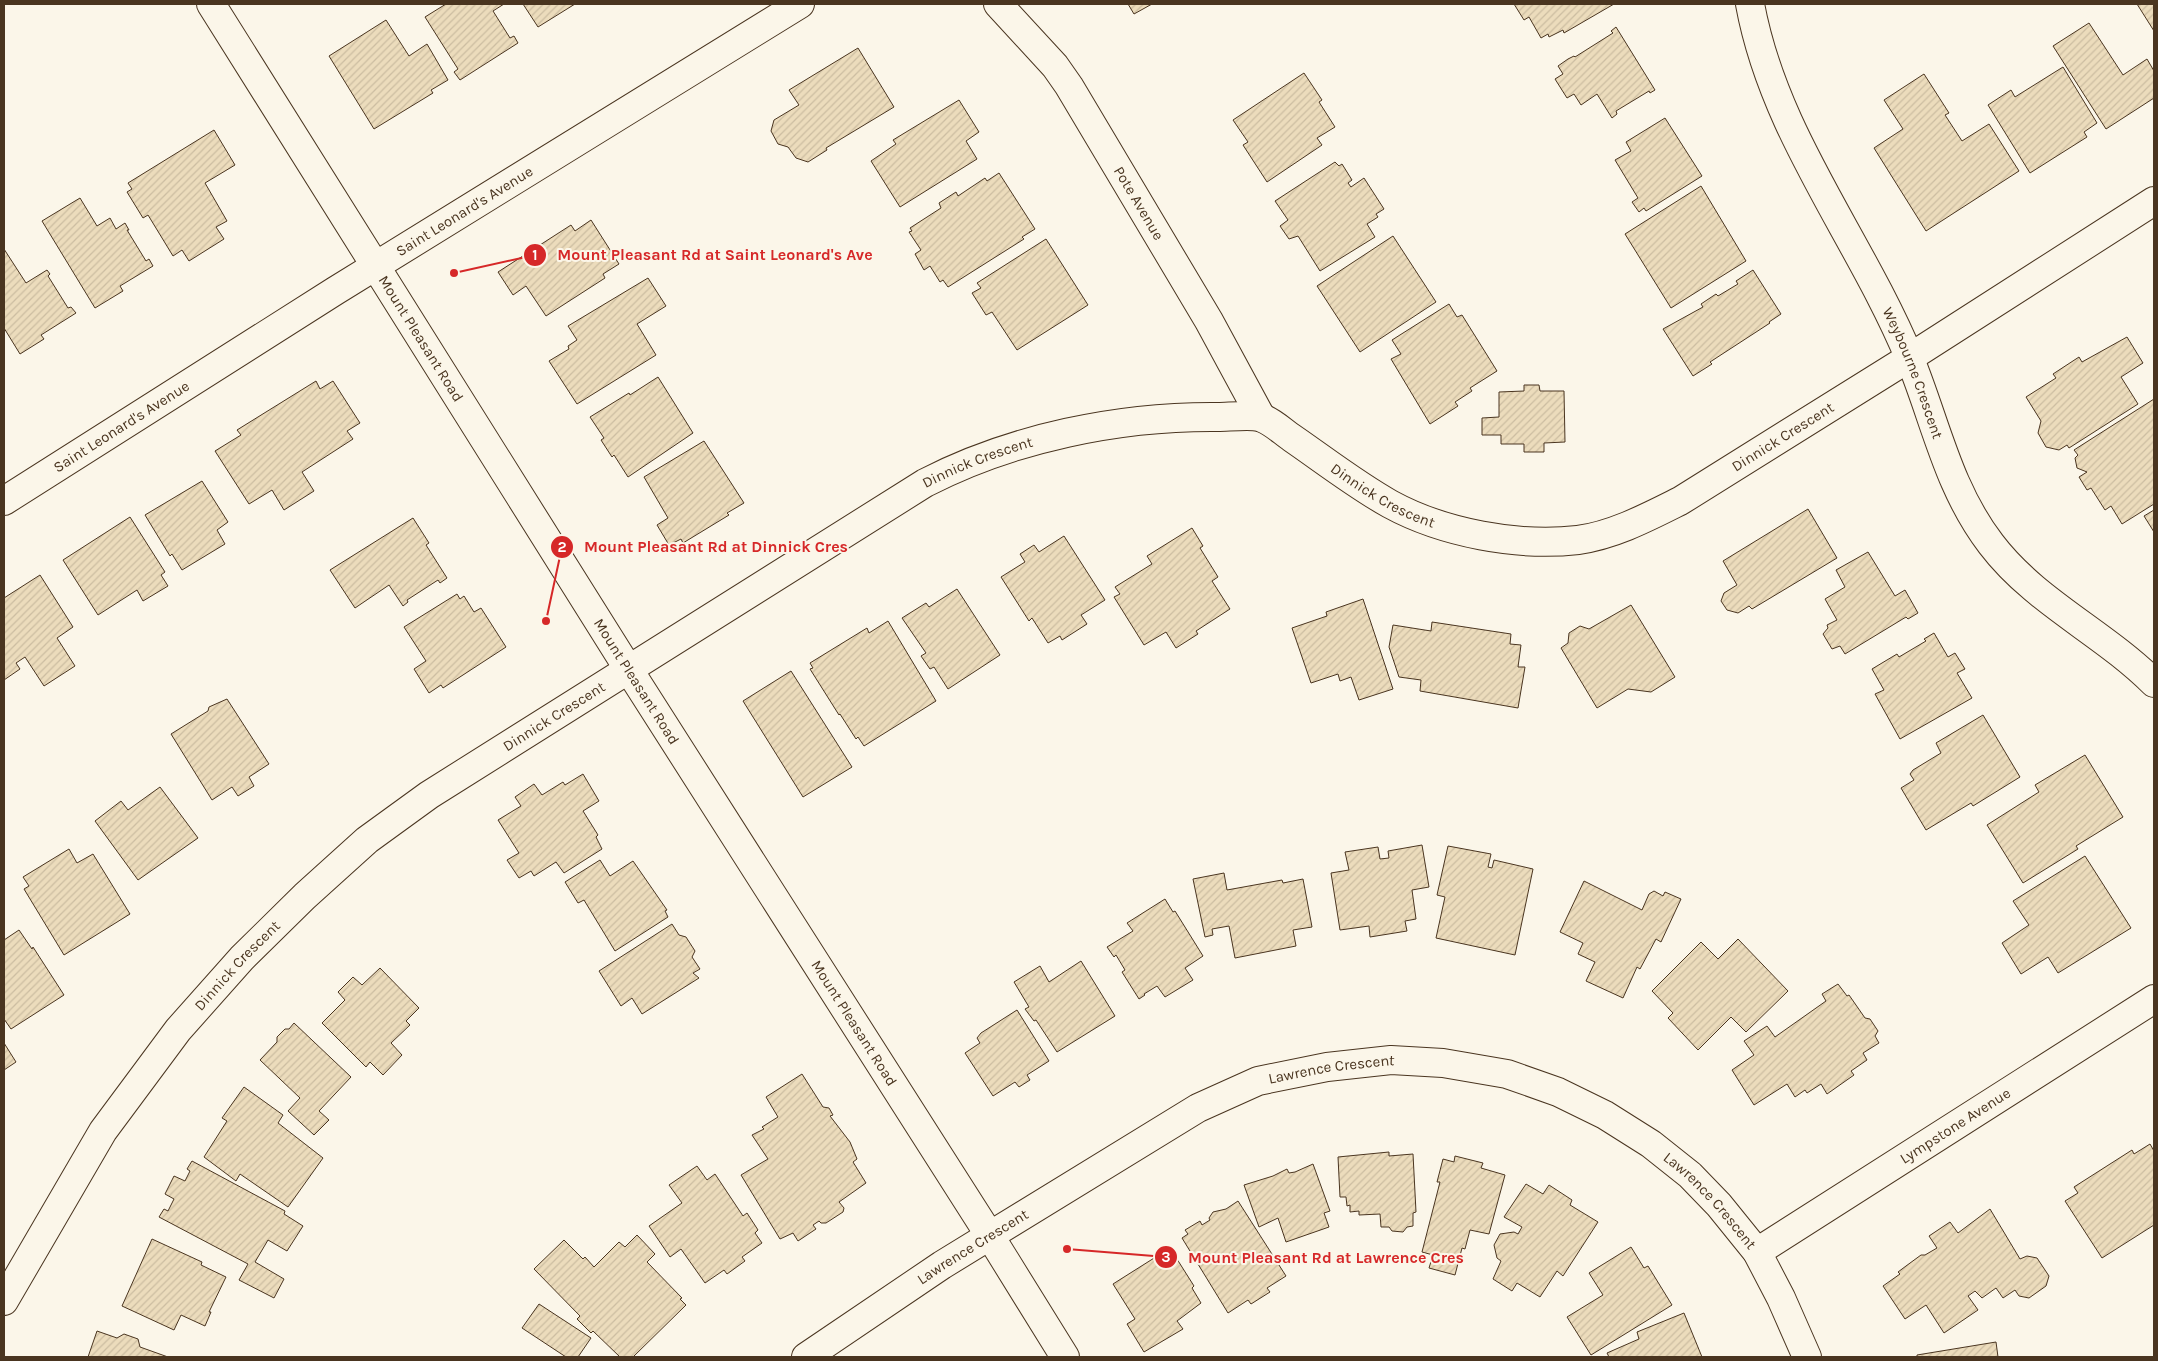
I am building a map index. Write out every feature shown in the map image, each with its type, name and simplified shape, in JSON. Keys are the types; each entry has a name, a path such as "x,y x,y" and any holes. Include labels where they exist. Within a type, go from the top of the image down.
{"street":[{"name":"Mount Pleasant Road","path":"211,4 629,670 990,1236 1065,1357"},
{"name":"Saint Leonard's Avenue","path":"4,501 376,266 800,4"},
{"name":"Pote Avenue","path":"998,4 1055,66 1080,103 1218,337 1261,417"},
{"name":"Weybourne Crescent","path":"1750,4 1765,64 1779,104 1796,142 1853,242 1910,358 1955,486 1976,523 1991,545 2019,576 2039,594 2094,634 2154,684"},
{"name":"Dinnick Crescent","path":"4,1301 103,1131 178,1030 242,958 366,840 429,795 925,483 985,455 1097,427 1147,419 1190,416 1261,417 1390,504 1425,519 1470,532 1514,540 1580,540 1647,518 1680,500 1910,358 2154,201"},
{"name":"Lympstone Avenue","path":"1756,1252 2154,999"},
{"name":"Lawrence Crescent","path":"806,1357 942,1265 1198,1108 1258,1081 1327,1067 1391,1060 1443,1063 1506,1074 1558,1092 1605,1116 1651,1144 1690,1175 1719,1205 1756,1252 1781,1298 1807,1357"}],"building":[{"path":"446,4 504,4 493,11 510,38 514,36 518,43 460,80 454,72 458,69 425,17"},
{"path":"523,4 575,4 538,27"},
{"path":"1128,4 1152,4 1134,14"},
{"path":"1514,4 1614,4 1564,33 1563,30 1549,37 1548,34 1541,38 1529,17 1524,20"},
{"path":"2137,4 2154,4 2154,31"},
{"path":"386,20 409,56 427,44 448,80 431,90 433,93 374,129 329,56"},
{"path":"2089,23 2123,75 2147,59 2154,71 2154,98 2106,129 2053,46"},
{"path":"1616,27 1655,90 1650,93 1649,91 1616,111 1617,114 1612,118 1597,94 1581,105 1574,94 1567,98 1555,79 1563,74 1558,66 1613,33 1611,31"},
{"path":"858,48 894,107 826,148 827,150 808,162 796,158 788,147 778,144 771,131 774,120 799,105 789,90"},
{"path":"2063,67 2097,123 2084,132 2087,137 2030,173 1988,105 2011,90 2015,97"},
{"path":"1304,73 1322,100 1319,102 1335,127 1317,138 1322,145 1267,182 1243,145 1248,142 1233,120"},
{"path":"1924,74 1949,113 1945,115 1962,141 1989,124 2019,171 1926,231 1874,148 1903,129 1884,100"},
{"path":"959,100 979,132 966,141 977,159 900,207 871,161 896,144 893,140"},
{"path":"1665,118 1702,176 1646,211 1644,208 1639,212 1632,202 1638,198 1615,160 1631,151 1626,142"},
{"path":"214,130 235,165 205,183 227,221 216,227 224,239 189,261 182,250 173,256 148,215 143,218 127,192 132,189 128,183"},
{"path":"1335,162 1339,166 1342,164 1352,180 1348,183 1351,187 1364,178 1384,209 1376,214 1378,217 1367,224 1375,237 1320,271 1298,236 1289,239 1280,226 1288,220 1275,201"},
{"path":"999,173 1035,229 1022,237 1024,239 948,287 943,280 940,282 930,266 924,270 915,254 921,250 909,232 912,231 910,228 941,208 939,203 956,192 958,196 985,178 987,181"},
{"path":"1701,186 1746,261 1671,308 1625,234"},
{"path":"80,198 97,226 110,218 116,229 125,223 129,230 127,230 146,261 149,259 153,266 120,286 123,291 95,308 42,221"},
{"path":"591,220 619,264 603,274 605,278 546,316 526,286 513,295 498,272 571,225 575,231"},
{"path":"1393,236 1436,302 1360,352 1317,286"},
{"path":"1046,239 1088,305 1017,350 992,312 986,315 972,293 981,288 977,283"},
{"path":"4,249 26,283 47,270 50,274 48,276 68,308 71,307 76,313 41,335 44,339 20,354 4,328"},
{"path":"1753,270 1781,314 1710,362 1712,364 1693,376 1663,329 1703,307 1701,304 1716,294 1718,296 1738,284 1736,281"},
{"path":"648,278 666,306 637,324 656,355 577,404 549,361 569,349 568,346 577,340 568,326"},
{"path":"1449,304 1457,317 1462,315 1497,371 1470,388 1472,391 1455,402 1458,406 1430,424 1391,359 1401,354 1392,340"},
{"path":"2127,337 2143,363 2121,377 2138,404 2069,448 2067,445 2059,450 2046,447 2038,433 2041,421 2026,397 2056,378 2053,374 2079,357 2082,362"},
{"path":"658,377 693,433 628,477 614,455 612,457 601,440 604,438 590,417"},
{"path":"316,381 320,389 333,381 360,423 347,431 353,439 302,472 314,491 284,510 272,490 249,504 215,451 241,435 237,430"},
{"path":"1524,385 1539,385 1540,391 1564,391 1565,442 1544,443 1544,452 1524,452 1524,444 1501,444 1501,435 1482,435 1482,418 1499,417 1499,392 1524,391"},
{"path":"2154,399 2154,504 2122,524 2111,506 2105,510 2091,488 2087,490 2079,477 2087,472 2077,468 2075,458 2078,455 2074,450"},
{"path":"704,441 744,503 727,513 729,515 683,543 681,539 669,545 657,525 668,518 644,477"},
{"path":"202,481 228,522 217,530 225,544 182,570 172,554 170,556 145,515"},
{"path":"1808,509 1837,558 1752,609 1749,606 1738,613 1727,610 1721,601 1724,593 1737,585 1723,561"},
{"path":"2154,510 2154,532 2144,516"},
{"path":"130,517 165,572 161,575 168,586 143,601 137,590 98,615 63,560"},
{"path":"413,518 429,543 426,545 447,578 440,583 438,580 407,600 408,602 403,606 389,585 355,608 330,570"},
{"path":"1192,528 1203,546 1200,548 1218,577 1212,581 1230,609 1196,631 1198,634 1176,648 1166,632 1144,645 1114,597 1120,594 1115,587 1152,564 1147,556"},
{"path":"1064,536 1105,600 1081,615 1087,624 1062,640 1060,636 1048,643 1032,618 1029,621 1001,577 1025,562 1020,554 1034,545 1039,552"},
{"path":"1868,552 1895,596 1905,590 1918,613 1908,619 1906,617 1845,654 1840,646 1832,649 1823,634 1828,628 1827,625 1837,620 1825,599 1845,587 1836,570"},
{"path":"40,575 73,627 57,638 75,666 44,686 25,657 16,663 20,669 4,680 4,598"},
{"path":"957,589 1000,655 948,689 934,667 930,669 921,656 926,653 902,618 926,603 929,607"},
{"path":"457,594 460,599 464,596 474,612 481,608 506,647 443,688 441,685 429,693 414,669 426,661 404,627"},
{"path":"1363,599 1393,689 1359,700 1351,677 1340,681 1338,674 1311,683 1292,628 1327,616 1326,612"},
{"path":"1631,605 1675,677 1651,692 1628,689 1597,708 1561,648 1568,643 1569,633 1580,626 1589,629"},
{"path":"888,621 936,701 864,746 858,737 856,739 839,715 810,669 813,668 810,663 867,628 869,633"},
{"path":"1432,622 1511,634 1510,644 1521,645 1518,667 1525,667 1518,708 1420,691 1421,680 1399,677 1389,647 1393,625 1431,631"},
{"path":"1934,633 1948,657 1955,653 1965,669 1957,673 1972,698 1900,739 1875,694 1884,690 1872,669 1897,654 1899,657 1926,641 1924,639"},
{"path":"791,671 852,767 803,797 743,701"},
{"path":"227,699 269,764 249,777 254,786 238,796 232,787 212,800 171,734 208,711 209,707"},
{"path":"1983,715 2020,777 1973,806 1971,803 1926,830 1901,788 1914,780 1910,774 1913,770 1941,753 1936,743"},
{"path":"2085,755 2123,817 2076,846 2078,849 2023,883 1987,825 2039,792 2035,785"},
{"path":"583,774 599,801 583,811 598,835 596,837 602,849 564,873 556,862 534,876 531,871 519,878 507,860 519,853 498,820 521,806 515,797 534,784 542,795 563,782 565,785"},
{"path":"160,787 198,838 138,880 95,821 121,801 128,810"},
{"path":"1422,845 1429,887 1412,890 1416,919 1405,921 1407,931 1370,937 1369,926 1340,930 1331,873 1349,870 1345,852 1378,847 1380,859 1389,858 1388,851"},
{"path":"1448,846 1491,854 1488,867 1492,868 1494,860 1533,869 1515,955 1436,938 1445,897 1437,895"},
{"path":"69,849 77,863 93,854 130,914 64,955 24,889 29,886 23,877"},
{"path":"2085,856 2131,928 2058,973 2048,957 2021,974 2002,943 2029,925 2013,901"},
{"path":"600,860 610,876 633,861 667,910 665,911 668,917 615,951 584,900 578,903 565,882"},
{"path":"1224,873 1227,890 1282,880 1283,883 1303,879 1312,927 1293,930 1296,946 1235,958 1229,926 1212,929 1213,935 1205,937 1193,879"},
{"path":"1584,881 1642,910 1649,894 1654,891 1663,896 1665,892 1681,899 1661,942 1656,939 1640,969 1637,967 1623,998 1586,981 1595,962 1578,954 1583,943 1560,932"},
{"path":"1165,899 1173,912 1175,911 1203,956 1185,968 1193,980 1165,997 1157,986 1139,999 1122,972 1125,970 1116,955 1114,957 1107,947 1133,931 1127,923"},
{"path":"672,924 679,935 686,937 695,951 692,957 700,969 693,973 699,978 642,1014 632,998 621,1006 599,971"},
{"path":"19,930 32,949 33,947 64,995 11,1029 4,1019 4,940"},
{"path":"1738,939 1788,991 1746,1032 1731,1017 1698,1050 1668,1018 1673,1013 1652,991 1701,942 1718,959"},
{"path":"1081,961 1115,1016 1057,1052 1036,1020 1034,1021 1025,1009 1029,1007 1014,982 1040,966 1049,982"},
{"path":"380,968 419,1008 406,1021 410,1025 391,1043 402,1055 383,1075 370,1062 366,1067 322,1023 345,1000 338,992 353,977 362,985"},
{"path":"1838,984 1847,996 1849,995 1865,1018 1870,1019 1878,1031 1875,1036 1879,1043 1863,1053 1867,1060 1851,1071 1854,1075 1827,1094 1821,1084 1807,1093 1805,1090 1795,1097 1787,1084 1754,1105 1732,1070 1754,1055 1744,1041 1767,1026 1775,1037 1826,1001 1822,994"},
{"path":"1017,1010 1049,1061 1027,1075 1030,1080 1019,1087 1015,1082 993,1096 965,1053 980,1043 977,1038 981,1033"},
{"path":"294,1023 351,1077 319,1111 329,1120 314,1135 288,1111 300,1098 260,1060 277,1042 277,1037"},
{"path":"4,1043 16,1062 4,1070"},
{"path":"802,1074 823,1107 829,1108 833,1115 830,1116 850,1142 857,1159 853,1162 866,1183 839,1202 844,1208 843,1212 826,1223 819,1221 813,1225 816,1229 798,1241 793,1233 780,1239 741,1175 768,1159 752,1135 764,1129 762,1127 778,1117 766,1097"},
{"path":"244,1087 283,1115 278,1123 323,1158 288,1207 240,1174 236,1181 204,1157 227,1121 222,1118"},
{"path":"2150,1144 2154,1151 2154,1225 2102,1258 2065,1201 2078,1193 2074,1187 2132,1150 2134,1154"},
{"path":"1389,1152 1389,1156 1413,1154 1416,1212 1413,1213 1413,1226 1407,1227 1403,1232 1392,1231 1389,1227 1381,1227 1380,1214 1359,1215 1359,1211 1350,1212 1350,1205 1347,1206 1346,1197 1340,1197 1338,1157"},
{"path":"1455,1156 1483,1163 1481,1168 1505,1175 1489,1234 1470,1230 1465,1249 1462,1248 1455,1275 1429,1268 1433,1255 1422,1252 1440,1182 1437,1182 1443,1159 1454,1162"},
{"path":"192,1161 285,1211 284,1214 303,1226 287,1251 268,1240 255,1262 284,1279 274,1298 239,1280 248,1264 159,1217 164,1209 168,1211 174,1199 165,1194 174,1176 185,1181 190,1171 187,1169"},
{"path":"1313,1164 1330,1211 1324,1213 1329,1227 1286,1242 1278,1218 1259,1227 1244,1185 1273,1176 1287,1169 1289,1173 1295,1172"},
{"path":"697,1166 707,1180 715,1174 743,1216 747,1213 758,1230 755,1233 762,1243 742,1257 745,1261 727,1274 724,1270 705,1283 681,1249 670,1257 649,1226 682,1203 669,1185"},
{"path":"1526,1184 1543,1194 1549,1185 1572,1200 1570,1205 1598,1222 1563,1276 1557,1271 1540,1297 1517,1283 1512,1291 1493,1279 1501,1261 1497,1258 1494,1245 1500,1234 1514,1232 1518,1234 1522,1227 1504,1217"},
{"path":"1238,1201 1286,1276 1267,1288 1270,1292 1251,1304 1248,1300 1228,1313 1182,1238 1188,1234 1185,1230 1200,1221 1202,1225 1210,1220 1209,1218 1213,1212 1226,1209"},
{"path":"1990,1209 2020,1259 2027,1256 2037,1258 2049,1276 2046,1286 2029,1298 2019,1296 2015,1290 2003,1298 1996,1288 1982,1298 1975,1291 1968,1296 1978,1310 1944,1333 1926,1305 1905,1319 1883,1286 1921,1255 1925,1255 1937,1248 1929,1236 1950,1222 1958,1233"},
{"path":"637,1235 655,1254 647,1262 682,1298 680,1299 686,1305 633,1357 620,1357 593,1331 591,1333 577,1319 580,1316 534,1269 564,1240 594,1267 619,1242 625,1247"},
{"path":"152,1239 202,1262 201,1265 226,1277 209,1312 211,1312 205,1326 181,1315 174,1330 122,1306"},
{"path":"1631,1247 1644,1268 1648,1266 1672,1305 1591,1355 1567,1317 1603,1295 1589,1273"},
{"path":"1170,1248 1194,1286 1192,1288 1201,1303 1177,1321 1183,1329 1144,1352 1127,1324 1135,1319 1113,1284"},
{"path":"539,1304 591,1338 578,1357 566,1357 522,1328"},
{"path":"1684,1313 1702,1357 1609,1357 1607,1353 1639,1339 1637,1332"},
{"path":"97,1331 117,1338 124,1334 138,1339 140,1347 168,1357 88,1357"},
{"path":"1996,1342 1998,1357 1917,1357 1917,1355"}],"place":[{"name":"Mount Pleasant Rd at Saint Leonard's Ave","path":"454,273"},
{"name":"Mount Pleasant Rd at Dinnick Cres","path":"546,621"},
{"name":"Mount Pleasant Rd at Lawrence Cres","path":"1067,1249"}]}
